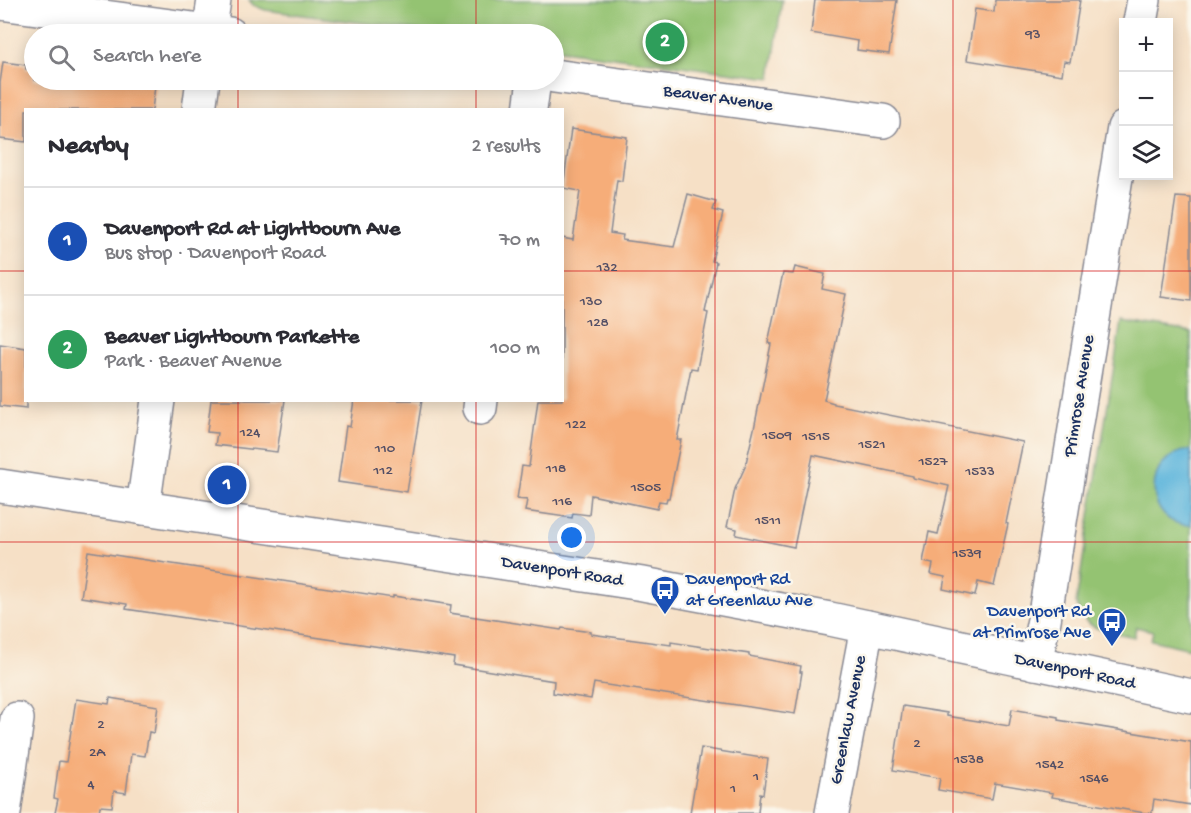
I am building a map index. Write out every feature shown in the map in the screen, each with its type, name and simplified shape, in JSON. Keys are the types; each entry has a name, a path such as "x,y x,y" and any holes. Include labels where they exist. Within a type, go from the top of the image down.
{"street":[{"path":"214,0 215,24"},
{"path":"1141,18 1144,0"},
{"path":"0,3 146,24"},
{"name":"Beaver Avenue","path":"564,77 883,121"},
{"path":"199,108 202,90"},
{"path":"530,108 533,90"},
{"name":"Primrose Avenue","path":"1035,663 1044,620 1119,159"},
{"path":"143,508 158,402"},
{"name":"Davenport Road","path":"0,486 643,584 734,600 1191,696"},
{"name":"Greenlaw Avenue","path":"832,813 867,627"},
{"path":"4,813 17,719"}],"green space":[{"path":"249,0 782,0 771,78 564,50 564,24 371,24 265,10 253,5"},
{"path":"1121,322 1191,333 1191,649 1151,640 1153,631 1136,627 1134,637 1098,629 1084,620 1076,603"}],"water":[{"path":"1191,450 1191,525 1175,523 1164,515 1157,503 1154,490 1156,476 1163,464 1174,454"}],"building":[{"path":"815,0 897,0 889,54 857,50 858,41 811,33"},
{"path":"995,0 1080,0 1070,62 1064,61 1062,75 967,60 975,9 994,12"},
{"path":"3,62 24,65 24,90 154,90 152,108 24,108 24,142 0,139 0,83"},
{"path":"571,129 627,137 622,181 617,180 610,233 623,235 622,240 674,247 688,194 716,202 713,210 723,213 712,261 716,262 705,312 708,313 697,369 691,368 677,440 681,440 669,498 666,502 659,501 657,509 591,495 589,515 573,513 572,518 525,511 527,500 517,499 522,466 529,467 538,402 564,402 564,238 573,240 580,191 564,188"},
{"path":"1176,197 1191,198 1191,301 1161,297"},
{"path":"795,267 825,274 822,289 846,294 824,400 834,404 1023,442 994,586 978,582 975,596 943,589 945,577 931,574 933,564 923,562 929,532 938,534 949,486 913,478 913,476 813,455 794,547 736,535 737,529 727,527 735,489 745,467 754,429 771,344 768,343 783,273 793,274"},
{"path":"0,344 24,348 26,409 0,406"},
{"path":"211,402 285,402 277,452 215,445 217,433 207,432"},
{"path":"354,402 422,402 407,492 338,482 346,426 350,427"},
{"path":"88,551 451,605 450,613 749,654 749,656 801,666 795,714 594,683 591,699 553,693 554,681 453,665 454,658 126,609 127,604 81,597"},
{"path":"110,698 158,706 154,733 149,732 145,756 131,754 126,793 114,791 112,807 100,806 99,813 55,813 58,799 54,798 59,761 66,762 76,699 109,704"},
{"path":"903,706 1009,726 1012,709 1058,717 1058,720 1191,742 1191,805 1154,799 1152,813 1145,813 1052,797 1053,793 995,783 992,799 938,790 940,778 893,770"},
{"path":"701,748 768,759 758,813 690,813"}],"place":[{"name":"Beaver Lightbourn Parkette","path":"665,42"},
{"name":"Davenport Rd at Lightbourn Ave","path":"227,485"},
{"name":"Davenport Rd at Greenlaw Ave","path":"665,616"},
{"name":"Davenport Rd at Primrose Ave","path":"1112,648"}]}
